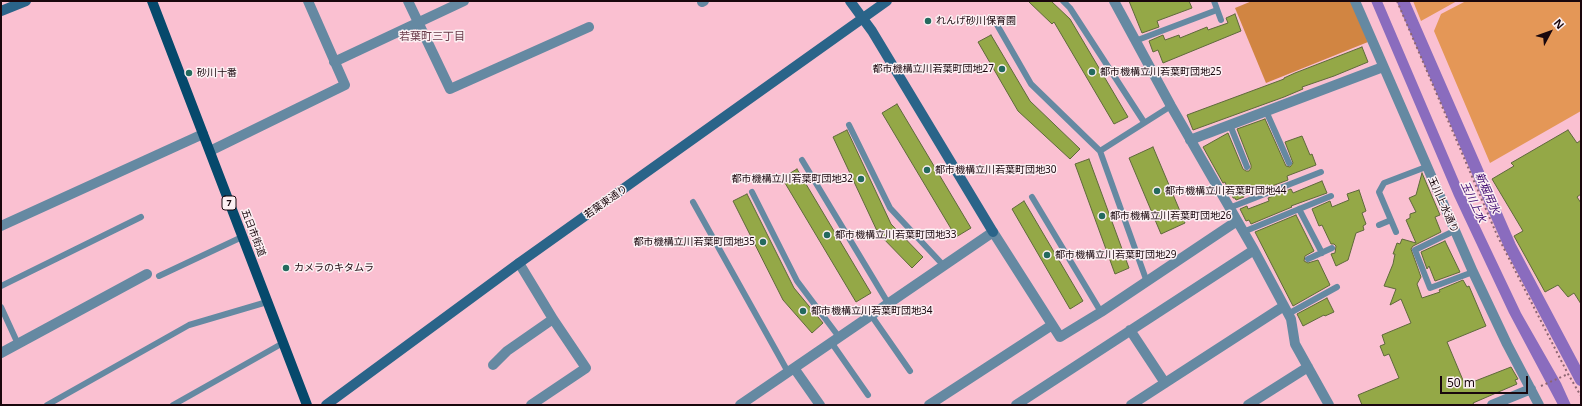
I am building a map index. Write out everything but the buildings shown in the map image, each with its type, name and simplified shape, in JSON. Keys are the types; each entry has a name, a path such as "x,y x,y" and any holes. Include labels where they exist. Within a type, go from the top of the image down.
{"main road":[{"name":"五日市街道","path":"152,1 308,405"}],"street":[{"path":"1,11 26,1"},
{"path":"408,1 450,89 589,27"},
{"path":"334,62 464,1"},
{"path":"850,1 872,31 993,232 1060,337 1147,282 1237,221"},
{"name":"若葉東通り","path":"326,405 519,263 887,1"},
{"path":"1114,1 1171,106 1254,250 1291,318 1295,344 1329,405"},
{"name":"玉川上水通り","path":"1355,1 1454,231 1507,344 1539,405"},
{"path":"210,151 345,85 308,2"},
{"path":"1190,140 1383,67"},
{"path":"1,226 203,134"},
{"path":"740,405 993,232"},
{"path":"1016,405 1254,250"},
{"path":"519,263 553,319 586,368 531,405"},
{"path":"1,353 147,274"},
{"path":"1131,405 1286,310"},
{"path":"493,364 507,351 553,319"},
{"path":"929,405 1052,325"},
{"path":"1130,330 1165,383"},
{"path":"1248,405 1308,367"},
{"path":"791,370 820,405"},
{"path":"1492,405 1531,389"}],"lane":[{"path":"1064,1 1144,122"},
{"path":"1214,1 1221,20"},
{"path":"1135,41 1217,10"},
{"path":"996,23 1031,84 1100,150 1147,282"},
{"path":"1100,150 1171,106"},
{"path":"1266,111 1289,163"},
{"path":"849,125 890,208 944,266"},
{"path":"1230,125 1247,167"},
{"path":"802,160 888,303"},
{"path":"1396,232 1379,192 1384,184 1426,167"},
{"path":"1229,208 1321,172"},
{"path":"752,192 798,281 868,395"},
{"path":"1243,232 1331,196"},
{"path":"1032,198 1101,312"},
{"path":"693,202 791,370"},
{"path":"1299,209 1322,253"},
{"path":"1,286 141,217"},
{"path":"1379,225 1391,220"},
{"path":"1454,231 1415,250 1430,288 1473,272"},
{"path":"159,276 242,237"},
{"path":"1308,259 1332,248"},
{"path":"1286,310 1337,288"},
{"path":"47,405 189,325 267,302"},
{"path":"1,307 18,344"},
{"path":"871,314 910,371"},
{"path":"173,405 283,343"}],"path":[{"path":"1397,1 1497,234 1568,374 1581,396"},
{"path":"1544,385 1568,374"}],"shaded area":[{"path":"1252,1 1351,1 1368,42 1266,83 1235,8"},
{"path":"1371,1 1382,1 1464,193 1521,313 1561,383 1571,405 1558,405 1509,313 1454,196"},
{"path":"1413,1 1457,1 1421,21"},
{"path":"1466,1 1581,1 1581,111 1490,163 1434,31 1441,14"}],"waterway":[{"name":"新堀用水","path":"1403,1 1510,246 1581,380"}],"place":[{"name":"れんげ砂川保育園","path":"928,21"},
{"name":"都市機構立川若葉町団地27","path":"1002,69"},
{"name":"都市機構立川若葉町団地25","path":"1092,72"},
{"name":"砂川十番","path":"189,73"},
{"name":"都市機構立川若葉町団地30","path":"927,170"},
{"name":"都市機構立川若葉町団地32","path":"861,179"},
{"name":"都市機構立川若葉町団地44","path":"1157,191"},
{"name":"都市機構立川若葉町団地26","path":"1102,216"},
{"name":"都市機構立川若葉町団地33","path":"827,235"},
{"name":"都市機構立川若葉町団地35","path":"763,242"},
{"name":"都市機構立川若葉町団地29","path":"1047,255"},
{"name":"カメラのキタムラ","path":"286,268"},
{"name":"都市機構立川若葉町団地34","path":"803,311"}],"district":[{"name":"若葉町三丁目","path":"432,37"}],"water label":[{"name":"玉川上水","path":"1473,202"}]}
